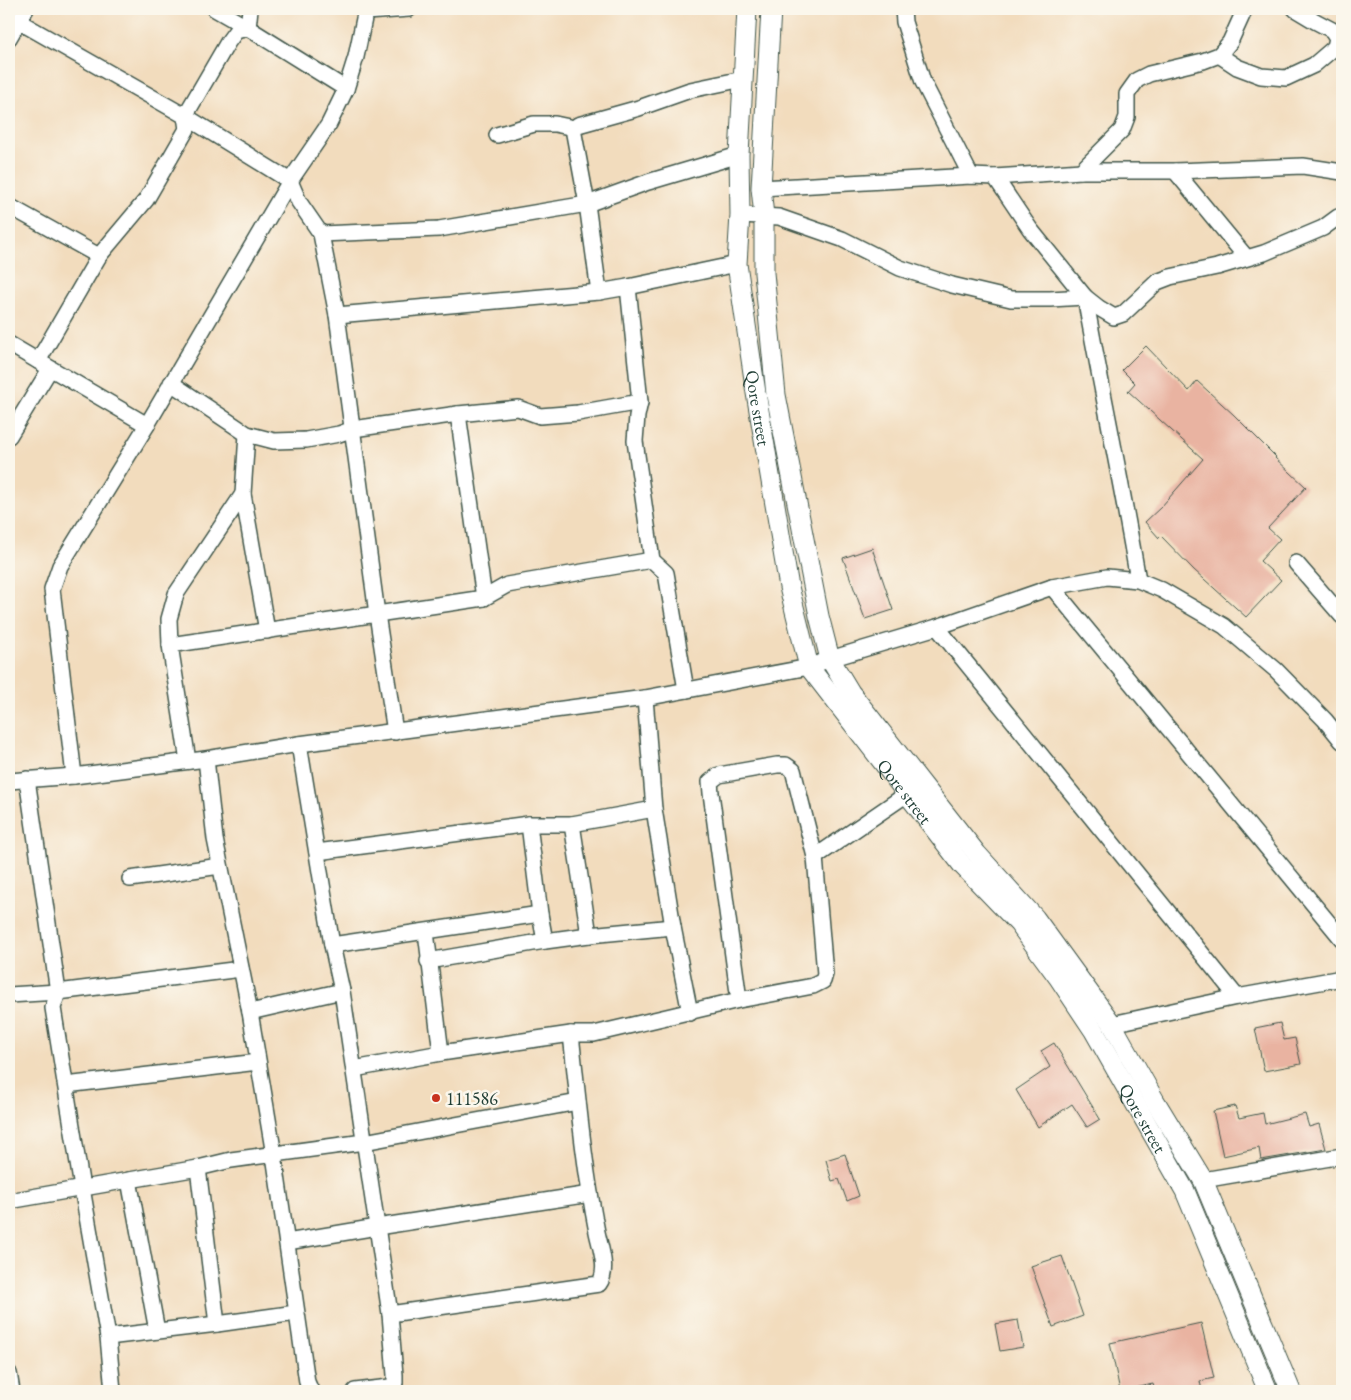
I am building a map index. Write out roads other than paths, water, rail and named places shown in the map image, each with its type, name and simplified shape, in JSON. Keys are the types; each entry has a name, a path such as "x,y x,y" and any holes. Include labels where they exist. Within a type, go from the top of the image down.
{"street":[{"path":"216,9 346,90"},
{"path":"248,28 250,9"},
{"path":"74,776 52,589 60,566 147,425 290,181 329,124 346,90 356,57 366,10 410,9"},
{"name":"Qore street","path":"747,9 739,154 740,215 737,264 756,393 789,587 809,667 963,866 1019,924 1058,977 1094,1031 1185,1191 1268,1391"},
{"name":"Qore street","path":"771,9 761,188 764,216 764,273 776,395 819,616 830,659 850,692 977,854 1035,918 1112,1024 1203,1180 1291,1391"},
{"path":"903,9 904,22 923,82 971,176"},
{"path":"1081,171 1122,130 1127,117 1126,94 1137,80 1149,74 1203,61 1219,55 1230,42 1245,9"},
{"path":"1219,55 1237,67 1261,76 1286,78 1314,65 1335,47 1337,38 1332,30 1295,9"},
{"path":"9,38 22,15 290,181 299,202 321,234 337,316 377,614 395,732"},
{"path":"9,436 99,256 146,200 187,129 186,116 228,42 236,31 248,28"},
{"path":"496,135 534,124 555,124 574,128 578,125 639,108 690,90 743,79"},
{"path":"741,124 764,124"},
{"path":"574,128 599,292"},
{"path":"321,234 439,229 587,204 648,182 739,154"},
{"path":"761,188 1081,171 1175,171 1303,166 1342,172"},
{"path":"1175,171 1246,257"},
{"path":"995,177 1030,228 1085,297 1114,317 1123,314 1157,282 1264,253 1323,228 1338,217"},
{"path":"9,206 99,256"},
{"path":"740,215 779,217 842,239 900,268 952,285 1011,299 1085,297"},
{"path":"337,316 599,292 737,264"},
{"path":"628,287 640,402 637,416 636,441 652,560 666,574 686,690"},
{"path":"1085,297 1138,580"},
{"path":"9,344 147,425"},
{"path":"171,383 247,434 274,442 306,440 339,434 353,429 458,414 518,408 540,416 578,413 640,402"},
{"path":"458,414 484,598"},
{"path":"247,434 243,494 267,631"},
{"path":"188,761 170,645 169,619 176,594 243,494"},
{"path":"170,645 484,598 507,586 652,560"},
{"path":"1296,563 1342,616"},
{"path":"9,781 74,776 206,759 299,744 645,698 809,667 937,627 1052,587 1107,577 1138,580 1162,590 1224,626 1276,670 1325,720 1342,742"},
{"path":"1052,587 1342,939"},
{"path":"937,627 1237,997"},
{"path":"645,698 654,809 673,927 690,1013"},
{"path":"299,744 354,1069 390,1314 396,1383 390,1387 355,1391"},
{"path":"206,759 215,839 250,1012 274,1155 307,1382 311,1391"},
{"path":"354,1069 441,1053 571,1034 594,1034 740,1000 813,986 823,981 825,974 814,857 793,770 786,765 719,775 710,782 740,1000"},
{"path":"28,779 58,992 54,1008 82,1188 108,1337 113,1391"},
{"path":"814,857 907,794"},
{"path":"317,852 529,824 572,824 654,809"},
{"path":"529,824 545,941"},
{"path":"572,824 589,935"},
{"path":"130,879 220,866"},
{"path":"332,945 540,914"},
{"path":"428,961 545,941 673,927"},
{"path":"426,932 428,961 441,1053"},
{"path":"9,995 58,992 240,969"},
{"path":"1112,1024 1237,997 1342,978"},
{"path":"250,1012 342,992"},
{"path":"390,1314 599,1284 603,1278 603,1266 590,1194 571,1034"},
{"path":"66,1086 258,1062"},
{"path":"9,1201 198,1168 231,1160 364,1142 578,1102"},
{"path":"1203,1180 1342,1156"},
{"path":"198,1168 217,1324"},
{"path":"129,1180 157,1331"},
{"path":"287,1242 590,1194"},
{"path":"108,1337 296,1313"},
{"path":"9,1373 12,1391"}],"place":[{"name":"111586","path":"436,1098"}]}
